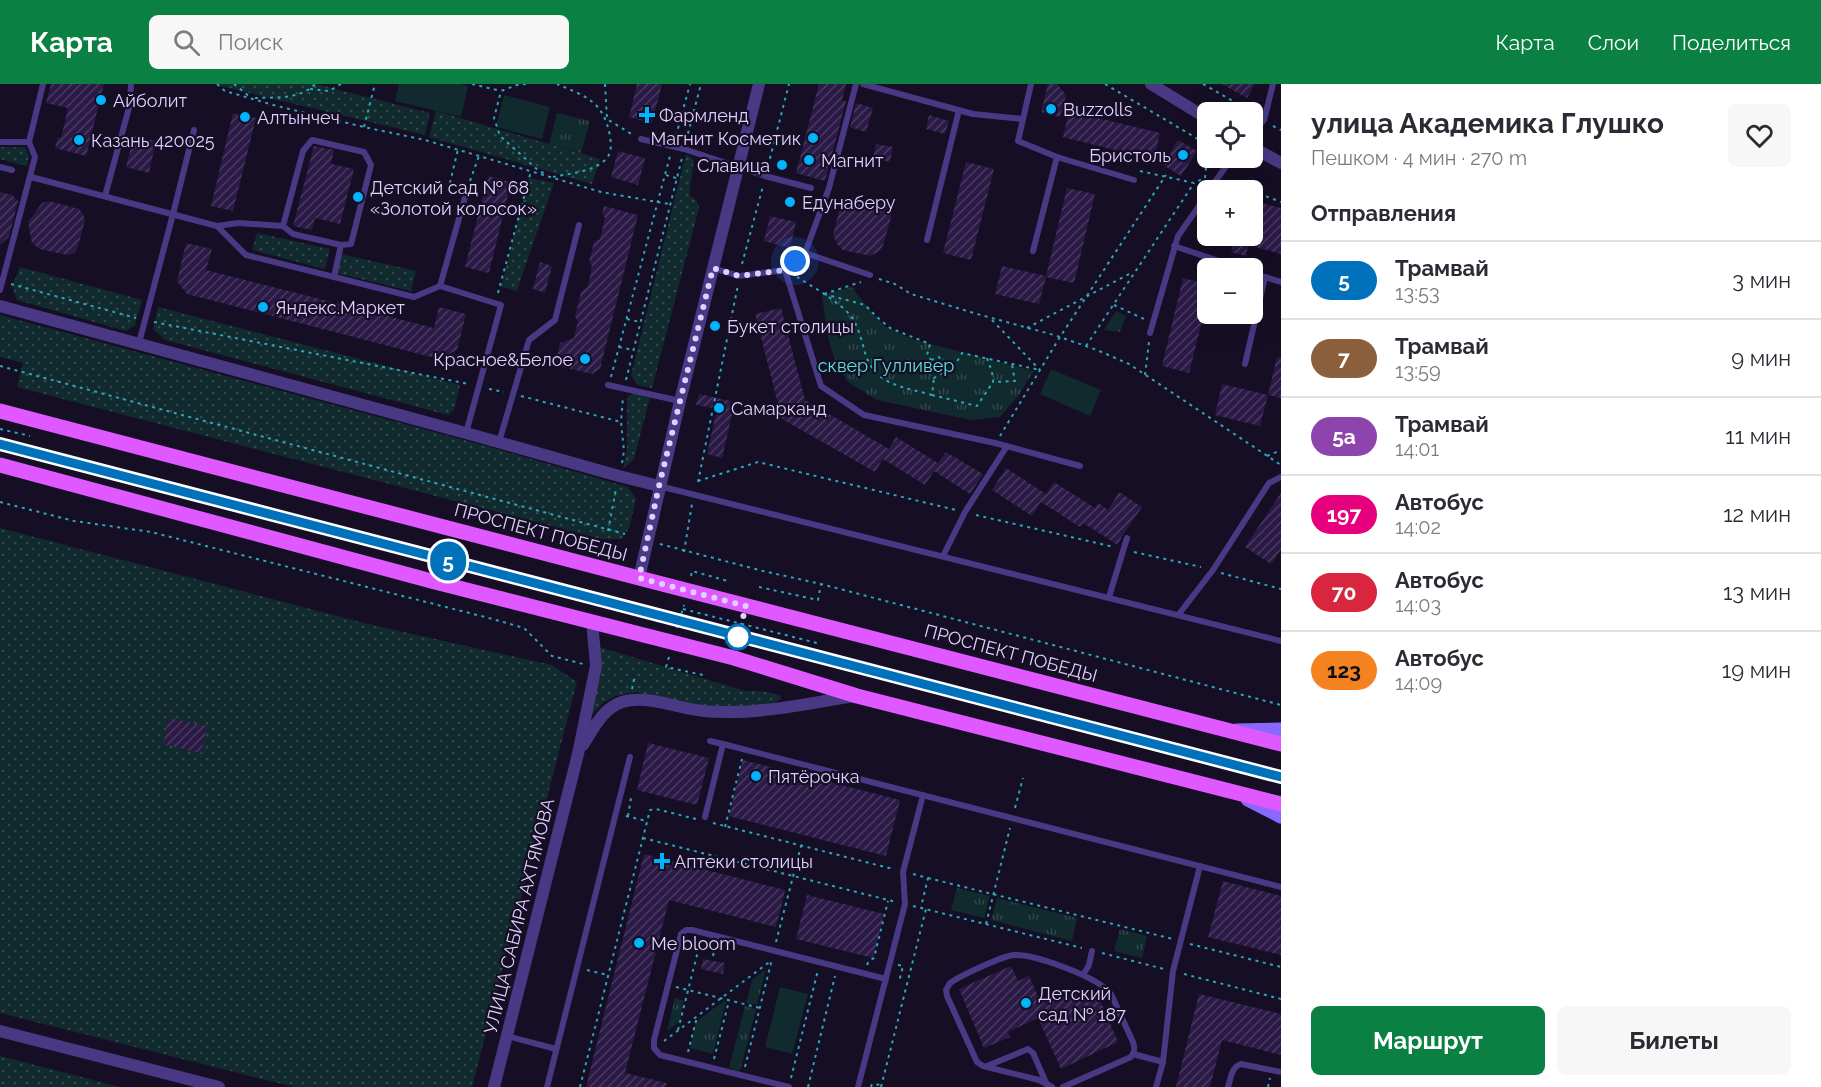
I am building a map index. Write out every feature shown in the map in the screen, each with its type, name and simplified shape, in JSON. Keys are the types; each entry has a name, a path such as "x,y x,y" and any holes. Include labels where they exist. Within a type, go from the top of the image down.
{"main road":[{"name":"ПРОСПЕКТ ПОБЕДЫ","path":"0,411 1281,744"},
{"path":"0,465 435,582 734,658 857,696 1281,804"},
{"path":"1232,731 1281,730"},
{"path":"1232,791 1281,816"}],"street":[{"path":"639,578 659,486 759,84"},
{"path":"1151,84 1197,112"},
{"path":"1263,153 1281,163"},
{"path":"0,306 659,486"},
{"name":"УЛИЦА САБИРА АХТЯМОВА","path":"495,1087 578,754 597,666 592,621"},
{"name":"УЛИЦА САБИРА АХТЯМОВА","path":"578,754 600,717 615,705 629,700 644,700 704,711 733,712 769,710 857,696"},
{"path":"0,1031 219,1087"}],"lane":[{"path":"0,290 31,177 35,157 28,142 43,84"},
{"path":"105,196 130,104 131,84"},
{"path":"713,268 739,276 785,270 805,253 829,188 856,84"},
{"path":"863,84 972,114 1022,118"},
{"path":"1031,84 1018,141 1057,157 1134,180"},
{"path":"1263,121 1273,84"},
{"path":"927,240 959,110"},
{"path":"138,344 194,130"},
{"path":"641,139 684,149 765,176 811,188"},
{"path":"31,177 217,226 238,223 283,226 294,234 341,245 351,244 371,165 364,152 312,140 303,151 283,226"},
{"path":"0,142 28,142"},
{"path":"1033,251 1057,157"},
{"path":"0,167 12,170"},
{"path":"440,286 467,190"},
{"path":"1149,333 1174,246 1197,208"},
{"path":"499,442 529,340 555,320 579,225"},
{"path":"217,226 246,255 414,297 440,286 501,305 466,433"},
{"path":"334,277 341,245"},
{"path":"1174,246 1210,258"},
{"path":"805,253 872,276"},
{"path":"0,259 8,261"},
{"path":"785,270 821,387 864,415 995,443 1080,466"},
{"path":"1263,276 1281,282"},
{"path":"1245,364 1266,277"},
{"path":"608,385 680,401"},
{"path":"943,556 965,512 1007,446"},
{"path":"1179,614 1213,570 1269,483 1281,477"},
{"path":"659,486 1281,641"},
{"path":"1109,597 1127,538"},
{"path":"710,741 1281,887"},
{"path":"705,817 723,744"},
{"path":"547,1087 630,757"},
{"path":"858,1087 905,904 903,872 923,795"},
{"path":"1156,1087 1163,1062 1173,971 1200,866"},
{"path":"789,1087 660,1055 654,1048 654,1040 681,934 688,930 703,933 886,979"},
{"path":"1083,975 1089,965 1092,951"},
{"path":"1050,1086 1040,1080 979,1064 974,1059 946,993 950,983 1011,955 1019,955 1059,965 1104,986 1111,994 1134,1047 1133,1054 1131,1057 1063,1087"},
{"path":"507,1036 556,1048"},
{"path":"986,1066 1028,1049 1033,1053 1050,1086"},
{"path":"1133,1054 1163,1062"},
{"path":"1228,1087 1232,1070 1241,1064 1281,1072"}],"path":[{"path":"217,84 225,91 252,99 425,140 601,192 669,204"},
{"path":"234,84 252,99 295,96 315,84"},
{"path":"310,88 329,91 341,84"},
{"path":"364,127 375,84"},
{"path":"472,84 501,91 526,84"},
{"path":"557,84 590,98 607,119 641,139"},
{"path":"501,91 494,118 500,136 539,171 553,177 593,168 608,158 612,145 607,119 606,84"},
{"path":"608,385 690,84"},
{"path":"621,469 624,451 621,422 624,389 701,84"},
{"path":"1105,84 1197,139"},
{"path":"1203,84 1234,102"},
{"path":"458,149 450,183 467,190 479,156"},
{"path":"1205,178 1206,168"},
{"path":"495,303 531,171"},
{"path":"995,443 1060,337 1166,175 1139,171 1134,180"},
{"path":"666,175 676,178"},
{"path":"1086,346 1194,183"},
{"path":"1263,195 1281,202"},
{"path":"785,270 824,294 850,315 872,369 882,378 900,386 977,406 993,382 987,358"},
{"path":"1027,327 1136,271"},
{"path":"824,294 872,276 895,284 911,294 1086,346 1129,364 1281,465"},
{"path":"2,282 145,320 479,386 621,422"},
{"path":"824,294 865,305 890,328 930,344 927,355 931,360"},
{"path":"1113,305 1153,323"},
{"path":"991,318 1040,370"},
{"path":"627,319 640,322"},
{"path":"1145,375 1149,333"},
{"path":"619,347 633,350"},
{"path":"934,378 955,365 962,353 1040,370"},
{"path":"931,360 939,357 948,370"},
{"path":"931,360 928,372 934,378"},
{"path":"993,382 1015,381 1012,364"},
{"path":"0,366 625,534"},
{"path":"932,394 934,378"},
{"path":"0,429 30,436"},
{"path":"1268,456 1281,450"},
{"path":"698,481 758,462 1213,570 1281,590"},
{"path":"608,531 617,484"},
{"path":"0,502 74,521 151,532 489,618 524,628 552,656 584,664"},
{"path":"684,552 692,504"},
{"path":"660,544 1281,705"},
{"path":"690,580 692,571 728,580"},
{"path":"759,586 818,600 821,585"},
{"path":"676,631 685,599"},
{"path":"683,609 817,644"},
{"path":"672,649 666,668 703,675"},
{"path":"725,827 744,749"},
{"path":"986,924 1023,778"},
{"path":"580,1087 650,810 656,809 1281,967"},
{"path":"628,816 647,821"},
{"path":"643,838 1281,999"},
{"path":"743,1075 801,846"},
{"path":"921,908 928,878"},
{"path":"865,974 868,962 874,958 889,900"},
{"path":"871,1087 872,1083 881,1086 926,909"},
{"path":"678,1030 703,933"},
{"path":"654,1048 772,960"},
{"path":"789,1087 820,962"},
{"path":"808,1087 838,967"},
{"path":"585,969 608,975"},
{"path":"899,982 907,984"},
{"path":"668,985 760,1008"},
{"path":"712,1068 729,1000"},
{"path":"686,1061 697,1016"}],"green space":[{"path":"220,84 316,84 430,113 425,135 220,86"},
{"path":"399,84 468,86 461,117 395,101"},
{"path":"504,95 550,107 542,139 496,127"},
{"path":"436,111 600,159 592,184 429,137"},
{"path":"557,113 590,121 581,153 549,144"},
{"path":"0,147 25,147 29,156 27,166 0,159"},
{"path":"686,154 694,160 689,195 697,201 699,208 652,388 637,385 631,375"},
{"path":"529,178 554,183 517,291 501,287"},
{"path":"257,233 330,249 325,269 252,250"},
{"path":"341,254 416,271 411,291 336,273"},
{"path":"20,267 142,300 135,325 126,331 17,300 12,287"},
{"name":"сквер Гулливер","path":"852,287 884,326 915,340 1034,371 1018,396 1000,417 971,420 877,400 848,382 834,358 827,334 822,295"},
{"path":"158,307 460,385 454,410 448,415 165,340 153,329"},
{"path":"1116,311 1126,316 1120,332 1104,330"},
{"path":"0,315 490,447 628,487 636,499 629,528 621,539 601,539 17,387 23,363 0,357"},
{"path":"1051,369 1101,390 1090,416 1040,394"},
{"path":"634,393 650,397 634,459 623,469 627,450 628,396"},
{"path":"0,528 368,624 552,665 577,682 472,1087 294,1087 0,1013"},
{"path":"599,647 745,691 777,694 781,696 781,699 774,703 748,708 688,704 635,692 615,696 603,703 591,716"},
{"path":"957,888 990,896 984,918 951,910"},
{"path":"997,898 1077,918 1072,941 991,920"},
{"path":"1120,929 1147,936 1142,958 1114,951"},
{"path":"766,969 757,1005 746,1003 752,980"},
{"path":"780,987 808,994 792,1054 765,1047"},
{"path":"675,998 684,1001 679,1022 667,1031"},
{"path":"726,1001 713,1054 690,1048 696,1022"},
{"path":"745,1006 756,1009 740,1071 729,1068"},
{"path":"0,1056 120,1087 0,1087"}],"building":[{"path":"51,84 104,84 86,156 55,148 58,137 61,138 68,108 46,103"},
{"path":"637,84 662,84 652,123 629,117"},
{"path":"819,84 846,84 842,100 846,101 825,181 796,173"},
{"path":"1048,84 1057,84 1066,95 1060,117 1041,112"},
{"path":"1222,84 1255,84 1247,98"},
{"path":"856,103 873,108 866,132 850,127"},
{"path":"1069,111 1160,133 1154,160 1063,137"},
{"path":"233,113 256,118 233,211 211,206"},
{"path":"929,115 949,121 945,134 926,129"},
{"path":"134,136 156,141 149,173 126,167"},
{"path":"1178,140 1197,151 1181,176 1163,165"},
{"path":"876,144 893,147 890,162 873,158"},
{"path":"314,146 334,150 331,164 354,169 340,224 315,218 312,230 293,226"},
{"path":"618,151 645,158 638,185 611,177"},
{"path":"966,162 994,169 971,260 943,253"},
{"path":"488,176 511,182 489,273 465,267"},
{"path":"1067,188 1095,194 1074,283 1046,277 1039,304 995,294 1002,266 1046,276"},
{"path":"0,192 12,195 18,201 9,237 0,245"},
{"path":"854,197 882,204 889,209 891,217 883,246 870,256 843,250 833,235 840,207 846,200"},
{"path":"49,201 79,209 83,214 85,220 78,247 74,253 67,255 40,249 32,243 28,222 42,203"},
{"path":"1263,204 1281,208 1281,254 1252,246 1263,246"},
{"path":"604,206 638,215 600,369 592,374 563,367 556,360 560,343 574,338 578,321 575,317 581,292 588,286 592,266 589,262 594,242 600,239 605,218 602,214"},
{"path":"770,216 796,222 790,248 764,241"},
{"path":"186,243 212,249 206,270 434,328 439,307 466,314 457,350 439,359 187,294 177,281"},
{"path":"1233,246 1248,246 1246,256 1231,252"},
{"path":"540,262 552,266 545,293 533,289"},
{"path":"1183,278 1197,281 1197,324 1201,324 1189,373 1162,366"},
{"path":"781,308 805,400 889,449 896,437 938,463 946,452 983,474 970,494 934,471 925,485 883,459 875,472 782,419 755,314"},
{"path":"1277,357 1281,357 1281,398 1268,395"},
{"path":"1222,384 1268,395 1260,426 1215,415"},
{"path":"699,394 735,402 722,458 707,454 717,409 696,405"},
{"path":"1006,468 1046,494 1054,482 1095,508 1098,503 1108,510 1119,492 1142,507 1118,545 1083,523 1080,527 1041,502 1032,516 992,490"},
{"path":"1281,493 1281,550 1271,564 1245,547"},
{"path":"169,718 207,726 201,753 163,744"},
{"path":"648,743 709,758 697,805 637,790"},
{"path":"743,760 900,800 886,856 729,816"},
{"path":"644,854 785,890 784,895 776,927 669,900 625,1073 667,1083 666,1087 586,1087"},
{"path":"1223,881 1281,896 1281,955 1208,937"},
{"path":"807,895 884,914 873,958 796,939"},
{"path":"703,959 725,963 723,974 701,969"},
{"path":"1011,966 1018,981 1029,976 1041,1003 1074,989 1078,999 1096,991 1118,1042 1061,1069 1038,1018 1008,1032 1010,1037 984,1048 959,989"},
{"path":"1199,994 1281,1014 1281,1055 1222,1040 1210,1087 1176,1087"}],"tram line":[{"path":"0,444 1281,777"},
{"name":"5","path":"0,444 1281,777"}],"place":[{"name":"Айболит","path":"101,100"},
{"name":"Buzzolls","path":"1051,109"},
{"name":"Фармленд","path":"647,115"},
{"name":"Алтынчеч","path":"245,117"},
{"name":"Магнит Косметик","path":"813,138"},
{"name":"Казань 420025","path":"79,140"},
{"name":"Бристоль","path":"1183,155"},
{"name":"Магнит","path":"809,160"},
{"name":"Славица","path":"782,165"},
{"name":"Детский сад № 68 «Золотой колосок»","path":"358,197"},
{"name":"Едунаберу","path":"790,202"},
{"name":"Яндекс.Маркет","path":"263,307"},
{"name":"Букет столицы","path":"715,326"},
{"name":"Красное&Белое","path":"585,359"},
{"name":"Самарканд","path":"719,408"},
{"name":"Пятёрочка","path":"756,776"},
{"name":"Аптеки столицы","path":"662,861"},
{"name":"Me bloom","path":"639,943"},
{"name":"Детский сад № 187","path":"1026,1003"}],"route":[{"path":"738,637 746,606 639,578 659,486 713,268 739,276 785,270 795,261"}]}
